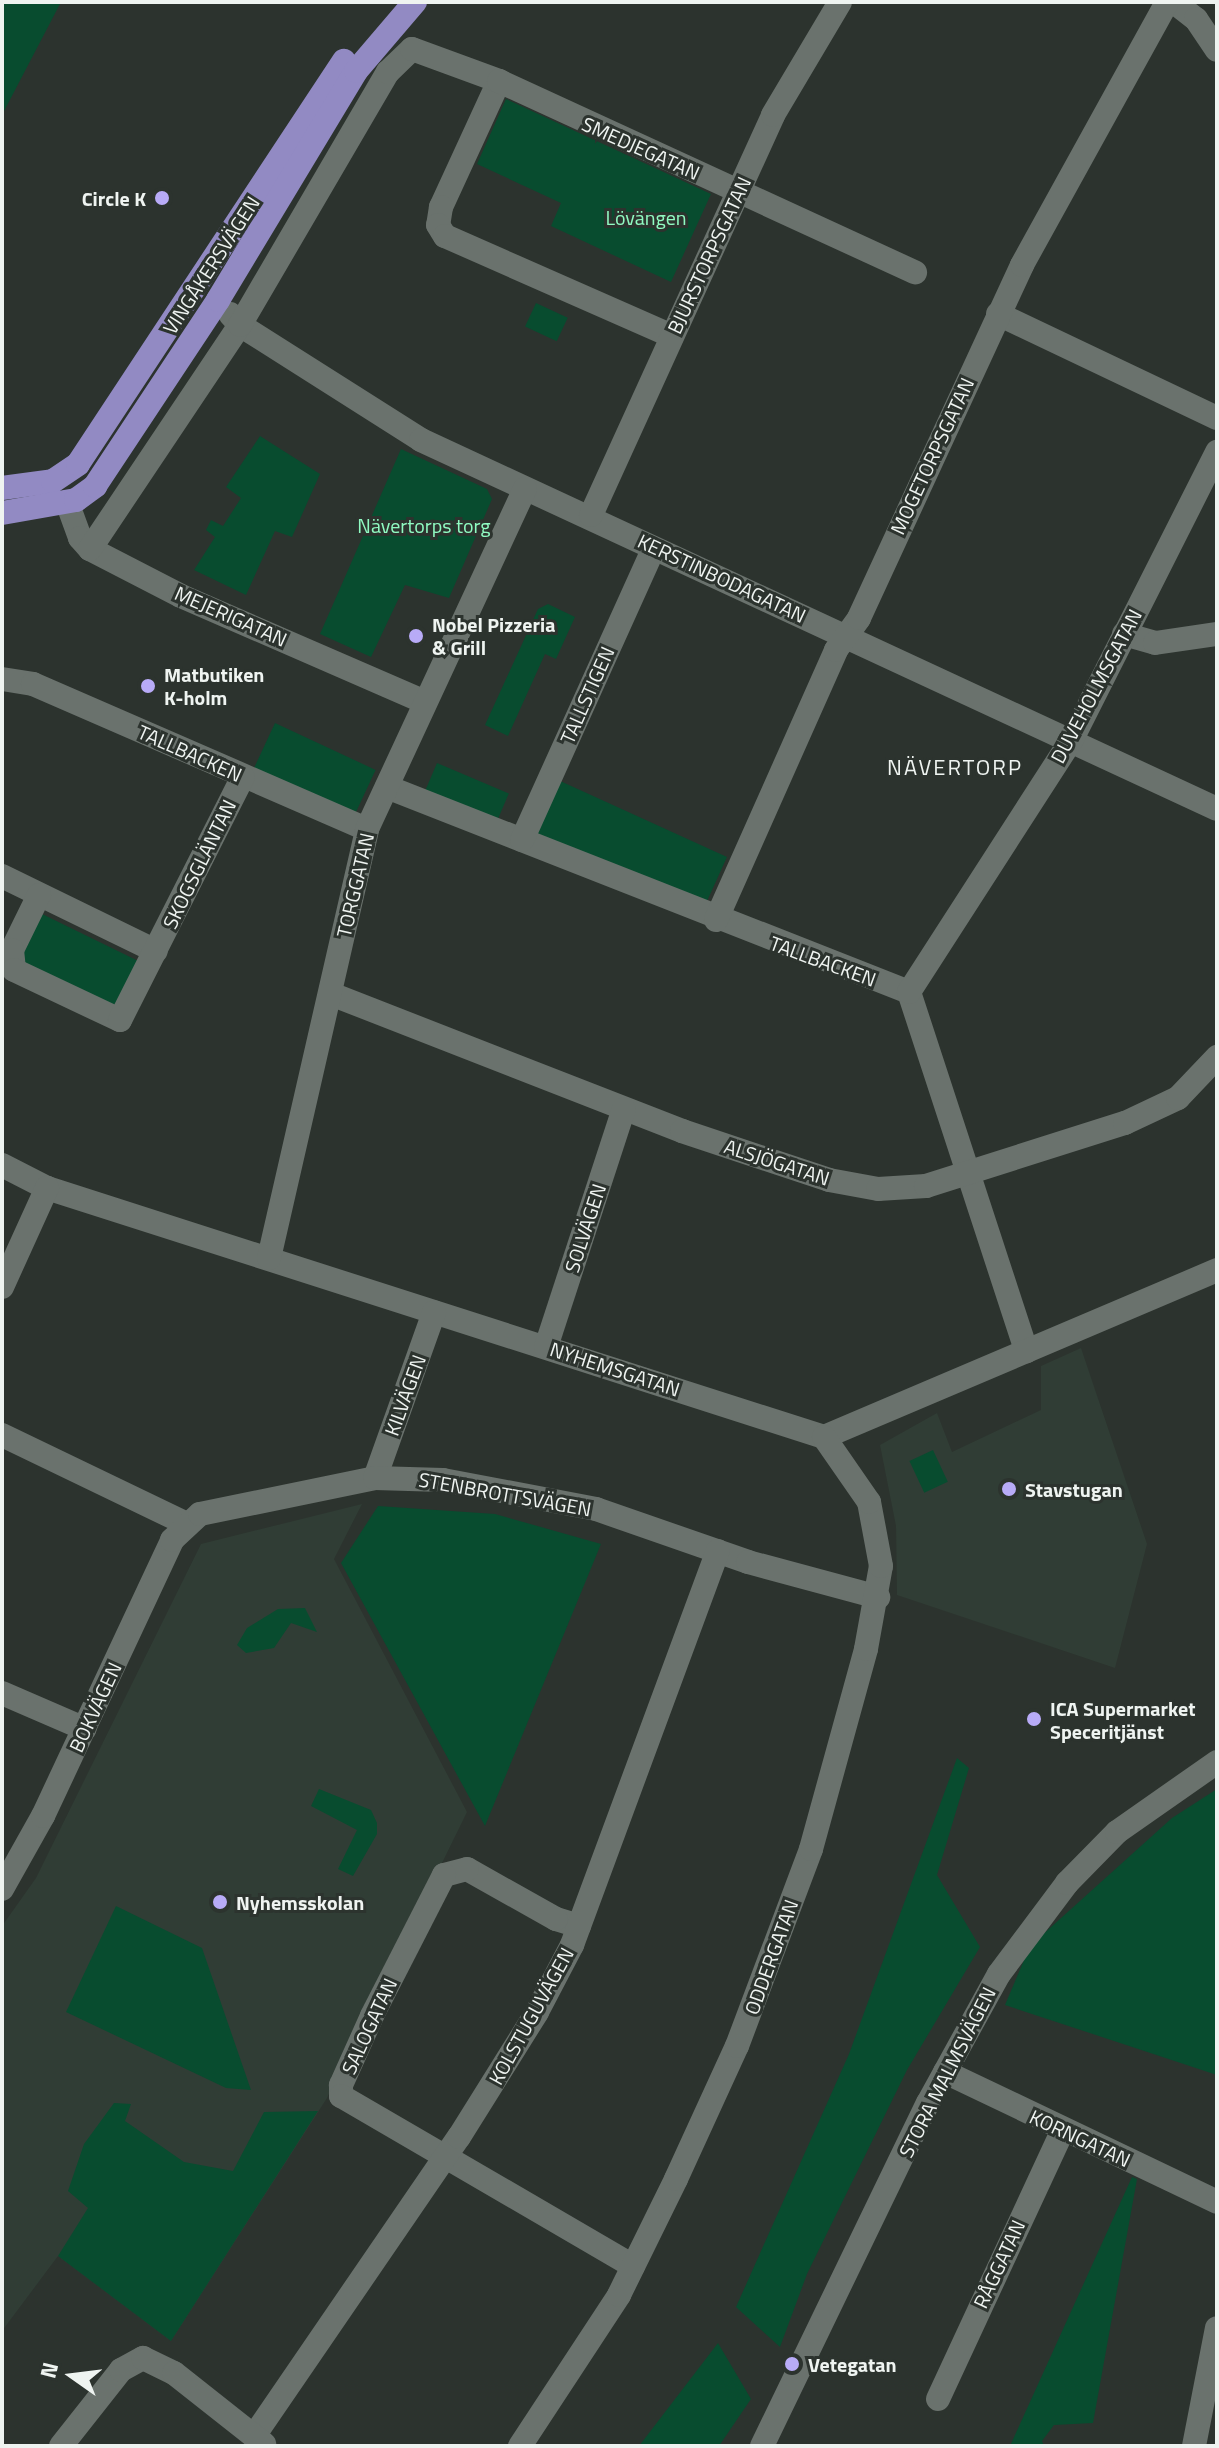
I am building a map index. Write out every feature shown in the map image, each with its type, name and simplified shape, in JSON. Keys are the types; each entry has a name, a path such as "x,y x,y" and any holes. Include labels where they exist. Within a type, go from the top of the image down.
{"main road":[{"name":"VINGÅKERSVÄGEN","path":"61,478 93,443 341,65 395,2"},
{"name":"VINGÅKERSVÄGEN","path":"2,513 67,502 95,486 218,300 356,71 415,2"},
{"path":"200,283 218,300"},
{"path":"2,488 61,478 67,502"}],"street":[{"name":"BJURSTORPSGATAN","path":"591,515 773,115 840,2"},
{"name":"MOGETORPSGATAN","path":"716,920 998,314 1167,2"},
{"path":"1174,2 1196,19 1217,50"},
{"path":"67,502 80,538 90,549 240,325 399,56 412,49 427,50 499,81 441,207 438,225 445,236 672,336"},
{"name":"SMEDJEGATAN","path":"499,81 915,272"},
{"name":"VINGÅKERSVÄGEN","path":"218,300 240,325"},
{"path":"998,314 1217,418"},
{"name":"KERSTINBODAGATAN","path":"240,325 395,427 525,489 591,515 653,550 847,634 1217,809"},
{"name":"DUVEHOLMSGATAN","path":"909,992 1072,739 1217,452"},
{"name":"TORGGATAN","path":"269,1258 367,829 422,701 525,489"},
{"name":"MEJERIGATAN","path":"90,549 181,596 422,701"},
{"name":"TALLSTIGEN","path":"522,840 653,550"},
{"path":"1124,634 1155,643 1217,634"},
{"name":"TALLBACKEN","path":"8,679 367,829"},
{"name":"SKOGSGLÄNTAN","path":"39,895 12,950 14,970 120,1020 243,777"},
{"name":"TALLBACKEN","path":"387,787 716,920 909,992"},
{"name":"SKOGSGLÄNTAN","path":"2,876 156,951"},
{"path":"909,992 1026,1351"},
{"name":"ALSJÖGATAN","path":"331,994 624,1109 855,1186 899,1190 966,1174 1155,1111 1187,1090 1217,1057"},
{"name":"SOLVÄGEN","path":"546,1347 624,1109"},
{"name":"NYHEMSGATAN","path":"2,1165 47,1188 824,1437"},
{"path":"2,1287 47,1188"},
{"path":"824,1437 1217,1270"},
{"name":"KILVÄGEN","path":"375,1478 434,1312"},
{"path":"2,1435 185,1523"},
{"name":"ODDERGATAN","path":"520,2446 633,2266 715,2097 785,1920 832,1778 878,1597 879,1530 869,1502 824,1437"},
{"name":"STENBROTTSVÄGEN","path":"185,1523 226,1507 375,1478 443,1480 552,1499 878,1597"},
{"name":"BOKVÄGEN","path":"2,1889 85,1729 162,1560 185,1523"},
{"name":"KOLSTUGUVÄGEN","path":"260,2441 510,2059 579,1926 718,1551"},
{"path":"2,1693 85,1729"},
{"name":"STORA MALMSVÄGEN","path":"762,2446 945,2072 999,1974 1067,1883 1117,1832 1217,1762"},
{"name":"SALOGATAN","path":"579,1926 556,1919 467,1869 444,1875 345,2075 341,2096 444,2159 633,2266"},
{"name":"KORNGATAN","path":"945,2072 1217,2202"},
{"name":"RÅGGATAN","path":"938,2399 1063,2130"},
{"path":"1194,2446 1217,2328"},
{"path":"61,2446 121,2370 145,2359 174,2373 260,2441"}],"shaded area":[{"name":"Stavstugan","path":"1081,1348 1147,1544 1115,1668 897,1595 896,1526 880,1445 937,1413 952,1452 1041,1410 1041,1366"},
{"name":"Nyhemsskolan","path":"362,1504 334,1559 467,1812 327,2098 171,2341 58,2256 2,2331 2,1926 36,1878 201,1544"}],"green space":[{"path":"2,2 61,2 2,115"},
{"name":"Lövängen","path":"506,99 711,194 671,282 551,226 561,203 477,164"},
{"path":"536,303 568,318 557,341 525,327"},
{"path":"260,436 320,474 292,537 275,531 246,595 194,570 215,537 206,530 211,520 223,526 241,498 226,487"},
{"name":"Nävertorps torg","path":"401,449 487,489 492,499 449,598 405,585 371,657 320,634"},
{"path":"548,604 575,617 556,659 545,654 508,736 485,725 538,609"},
{"path":"275,723 376,770 352,821 251,774"},
{"path":"437,763 509,793 497,821 425,791"},
{"path":"558,780 727,857 707,901 540,840 535,830"},
{"path":"38,912 138,961 112,1013 13,964"},
{"path":"933,1450 948,1482 924,1493 909,1461"},
{"path":"378,1506 495,1514 601,1544 485,1826 341,1563"},
{"path":"305,1608 317,1632 291,1623 274,1648 246,1653 237,1645 247,1628 278,1609"},
{"path":"957,1758 969,1768 937,1875 980,1947 907,2070 807,2274 780,2347 736,2307 849,2054"},
{"path":"319,1789 371,1810 377,1823 377,1834 353,1876 338,1869 357,1830 311,1806"},
{"path":"1217,1789 1217,2075 1005,2005 1030,1946 1172,1818"},
{"path":"116,1906 202,1948 251,2090 226,2088 66,2012"},
{"path":"114,2103 131,2104 125,2121 184,2162 233,2171 264,2112 318,2111 171,2341 58,2256 88,2208 68,2191 84,2144"},
{"path":"1132,2177 1137,2179 1093,2423 1054,2425 1042,2441 1044,2446 1010,2446"},
{"path":"718,2343 751,2399 719,2446 639,2446"}],"place":[{"name":"Circle K","path":"162,198"},
{"name":"Nobel Pizzeria & Grill","path":"416,636"},
{"name":"Matbutiken K-holm","path":"148,686"},
{"name":"Stavstugan","path":"1009,1489"},
{"name":"ICA Supermarket Speceritjänst","path":"1034,1719"},
{"name":"Nyhemsskolan","path":"220,1902"},
{"name":"Vetegatan","path":"792,2364"}],"district":[{"name":"NÄVERTORP","path":"955,768"}]}
